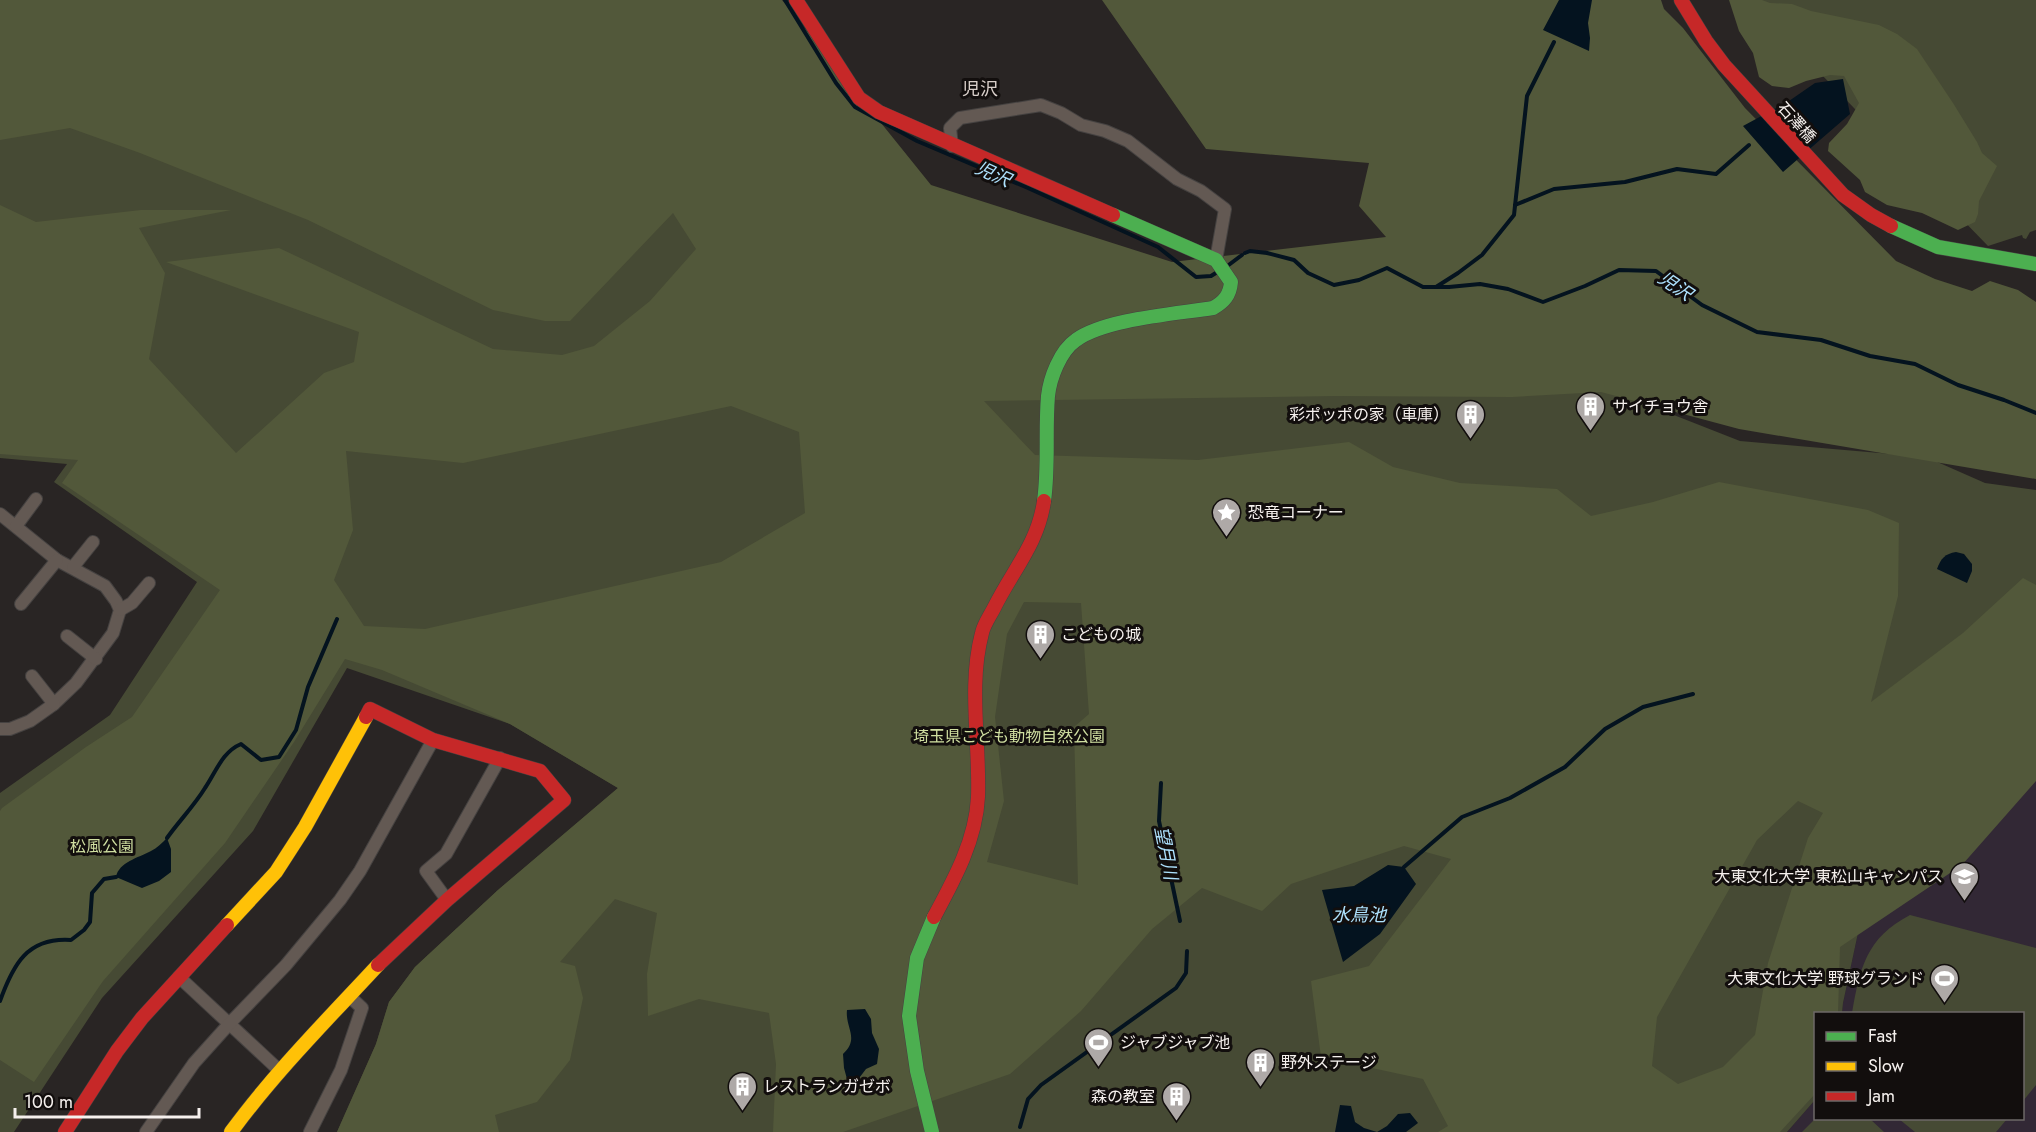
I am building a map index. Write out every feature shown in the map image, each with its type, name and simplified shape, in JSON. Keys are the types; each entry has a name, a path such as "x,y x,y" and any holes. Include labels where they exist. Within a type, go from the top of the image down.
{"street":[{"path":"796,0 859,98 879,112 1221,266 1231,282 1229,294 1221,304 1213,309 1104,327 1075,340 1066,350 1054,371 1048,394 1047,478 1043,508 1029,550 1000,595 982,631 976,668 975,698 978,799 969,843 950,887 929,925 917,958 909,1016 917,1071 932,1132"},
{"name":"石澤橋","path":"1681,0 1706,41 1744,88 1843,195 1871,215 1898,230 1938,247 2036,264"},
{"path":"952,146 950,128 960,118 1041,105 1081,124 1105,130 1128,141 1177,179 1201,191 1225,209 1221,266"},
{"path":"16,526 36,500"},
{"path":"0,729 10,729 30,721 54,704 76,683 96,659 113,633 120,610 105,586 57,560 16,526 2,518"},
{"path":"73,567 93,542"},
{"path":"21,604 57,560"},
{"path":"120,610 132,603 149,583"},
{"path":"66,636 96,659"},
{"path":"32,676 54,704"},
{"path":"65,1132 142,1018 276,872 310,819 370,709 433,740 540,771 564,800 391,951 280,1071 231,1132"},
{"path":"146,1132 194,1063 286,965 339,900 360,871 433,740"},
{"path":"447,900 426,872 446,854 500,758"},
{"path":"179,977 280,1071"},
{"path":"310,1132 341,1070 362,1008 350,997"}],"shaded area":[{"name":"大東文化大学 東松山キャンパス","path":"2036,706 2036,1132 1787,1132 1814,1101 1814,1120 2024,1120 2024,1012 1842,1012 1858,933"}],"green space":[{"name":"埼玉県こども動物自然公園","path":"0,0 885,196 1600,386 1740,441 1926,457 1985,483 2036,490 2036,706 1858,933 1842,1012 1814,1012 1814,1101 1787,1132 337,1132 376,1044 389,1002 415,967 498,890 618,788 510,724 347,668 253,831 102,998 14,1132 0,1132 0,793 110,715 197,582 54,482 67,464 0,458"},
{"name":"埼玉県こども動物自然公園","path":"0,0 782,0 931,185 1172,262 1386,237 1359,206 1369,163 1206,149 1102,0 1661,0 1664,9 1683,28 1745,108 1896,261 1935,279 1972,291 1990,281 2018,290 2036,302 2036,479 1739,429 1601,392 1512,397 1336,396 984,401 1035,455 1198,460 1349,442 1393,467 1460,483 1557,489 1591,516 1653,502 1719,482 1868,510 1899,523 1898,596 1871,702 1963,633 2023,578 2036,585 2036,781 1962,865 1840,947 1838,1012 1814,1012 1814,1095 1780,1132 1438,1132 1448,1126 1423,1079 1321,1057 1311,981 1369,966 1451,859 1404,846 1291,884 1262,911 1202,888 1152,929 1081,1011 1010,1074 843,1132 773,1132 776,1064 769,1013 699,999 648,1016 647,974 657,913 615,899 560,962 575,966 583,998 570,1060 537,1102 495,1115 499,1132 337,1132 376,1044 389,1002 415,967 498,890 618,788 510,724 382,670 345,659 294,742 225,843 103,981 34,1082 0,1060 0,811 86,747 132,717 220,590 62,483 78,460 0,454 0,205 36,222 141,210 231,210 139,228 165,273 149,359 236,453 324,373 354,362 359,332 166,262 279,248 493,349 562,355 594,346 650,301 696,249 673,213 570,321 545,321 493,310 308,220 140,153 70,128 0,140","holes":["731,406 799,432 805,513 721,562 425,629 364,626 334,580 353,530 346,451 463,463","1024,602 1081,603 1089,714 1074,727 1078,885 987,862 1004,801 995,717 1007,634","1798,801 1823,813 1808,838 1768,963 1755,1035 1723,1067 1678,1084 1652,1066 1657,1017 1757,840"]},
{"path":"1729,0 1762,0 1770,3 1792,4 1811,11 1879,25 1897,34 1917,49 1953,103 1982,153 1997,166 1979,201 1975,222 1958,230 1922,213 1887,205 1865,192 1860,180 1828,151 1829,143 1847,124 1859,103 1844,76 1830,75 1789,88 1772,86 1759,77 1753,53 1739,31"},
{"path":"1749,0 2036,0 2036,230 2030,232 2026,239 2022,235 1988,246"},
{"name":"大東文化大学 野球グランド","path":"1910,915 2036,948 2036,1085 2024,1100 2024,1012 1852,1012 1862,968 1874,944 1895,924"},
{"path":"1814,1120 1871,1120 1884,1132 1802,1132"},
{"path":"1900,1120 2006,1120 1996,1132 1915,1132"}],"water":[{"path":"1559,0 1592,0 1588,23 1589,51 1543,30"},
{"path":"1843,79 1850,114 1783,172 1743,126 1789,101 1815,83"},
{"path":"1956,552 1964,554 1972,564 1967,583 1937,569 1944,557"},
{"path":"167,838 171,849 171,872 159,881 142,888 116,877 125,864 153,850"},
{"name":"水鳥池","path":"1388,865 1404,867 1416,884 1380,934 1343,962 1322,890 1354,886"},
{"path":"865,1009 871,1019 872,1033 879,1049 877,1064 866,1069 850,1090 843,1054 851,1043 847,1010"},
{"path":"1340,1105 1351,1106 1355,1122 1377,1132 1335,1132"},
{"path":"1410,1113 1418,1123 1406,1132 1377,1132 1387,1126 1398,1114"}],"waterway":[{"name":"児沢","path":"785,0 836,83 855,107 917,141 1158,247 1196,277 1211,276 1219,271"},
{"path":"1436,287 1482,255 1514,215 1527,96 1554,42"},
{"path":"1515,205 1554,189 1625,182 1677,169 1716,174 1749,145"},
{"name":"児沢","path":"1245,253 1250,251 1267,253 1294,260 1308,273 1334,285 1359,280 1387,268 1423,287 1480,284 1508,289 1543,302 1619,270 1656,271 1702,305 1757,332 1821,340 1870,356 1915,364 1958,385 2036,413"},
{"name":"児沢","path":"1226,267 1242,255"},
{"path":"167,838 201,795 224,757 234,748 241,744 261,760 279,757 296,730 308,687 337,619"},
{"path":"1404,867 1462,817 1510,798 1565,767 1605,729 1643,707 1693,694"},
{"name":"望月川","path":"1161,783 1159,821 1180,921"},
{"path":"0,1001 10,976 24,956 43,943 71,940 84,930 90,922 92,893 104,879 116,877"},
{"name":"望月川","path":"1020,1127 1028,1099 1041,1085 1176,988 1186,973 1187,951"}],"traffic: fast":[{"path":"1044,501 1049,389 1057,365 1070,345 1089,333 1122,322 1213,308 1226,298 1230,287 1231,282 1216,260 1113,215"},
{"path":"1891,226 1938,247 2036,264"},
{"path":"932,1132 917,1071 909,1016 917,958 934,917"}],"traffic: slow":[{"path":"227,925 276,872 305,827 366,717"},
{"path":"231,1132 283,1067 378,965"}],"traffic: jam":[{"path":"796,0 859,98 879,112 1113,215"},
{"path":"1681,0 1724,65 1843,195 1891,226"},
{"path":"934,917 963,859 976,813 978,777 975,694 982,633 1030,544 1044,501"},
{"path":"366,717 370,709 433,740 540,771 564,800 447,900 378,965"},
{"path":"65,1132 117,1051 142,1018 227,925"}],"place":[{"name":"サイチョウ舎","path":"1591,432"},
{"name":"彩ポッポの家（車庫）","path":"1470,440"},
{"name":"恐竜コーナー","path":"1227,538"},
{"name":"こどもの城","path":"1040,660"},
{"name":"大東文化大学 東松山キャンパス","path":"1964,902"},
{"name":"大東文化大学 野球グランド","path":"1945,1004"},
{"name":"ジャブジャブ池","path":"1099,1068"},
{"name":"野外ステージ","path":"1260,1088"},
{"name":"レストランガゼボ","path":"742,1112"},
{"name":"森の教室","path":"1176,1122"}],"district":[{"name":"児沢","path":"980,89"}],"park label":[{"name":"松風公園","path":"102,846"}]}
